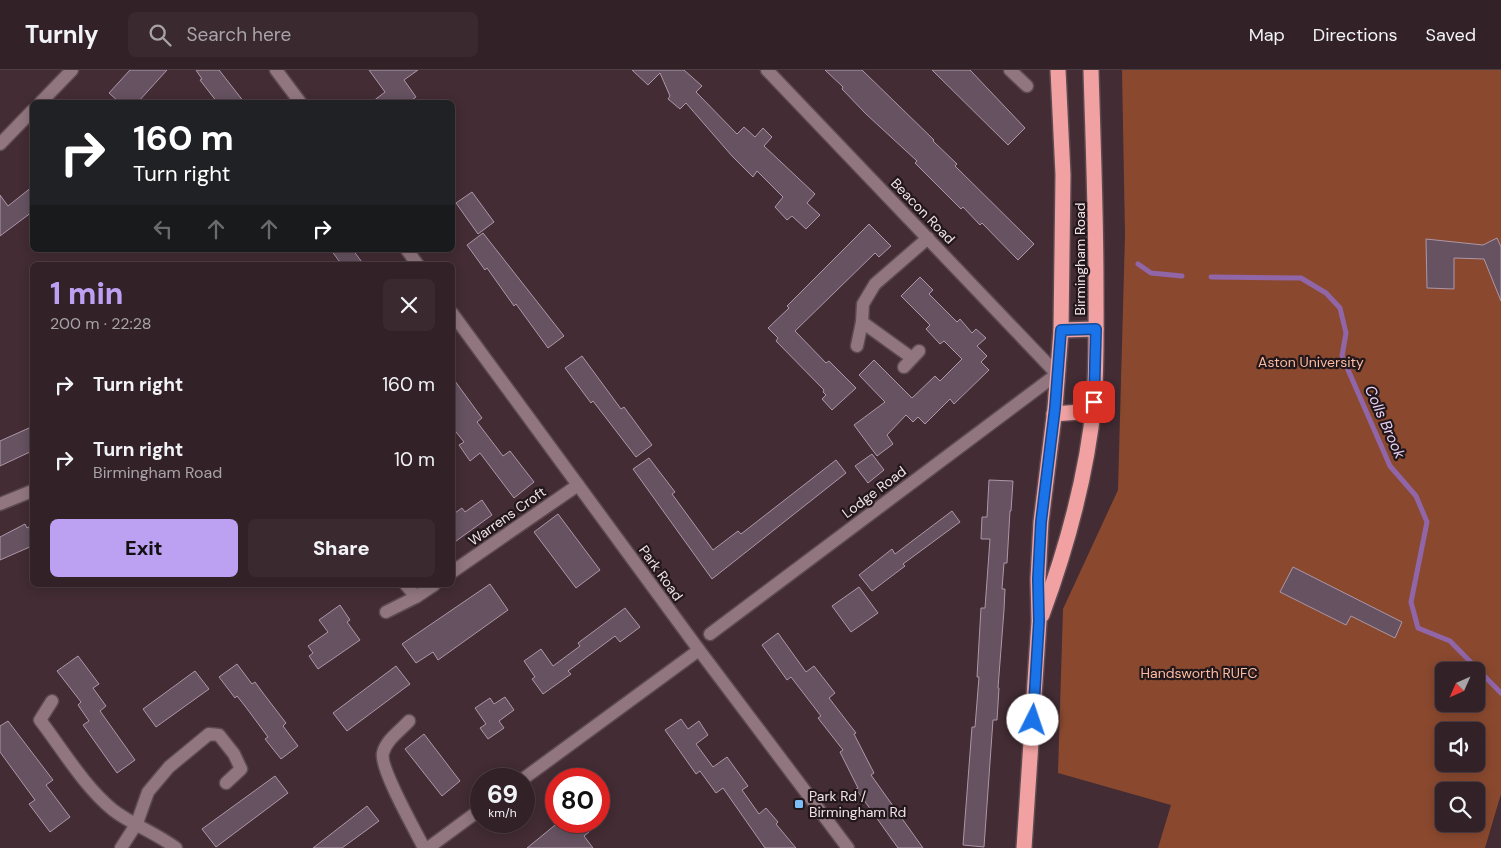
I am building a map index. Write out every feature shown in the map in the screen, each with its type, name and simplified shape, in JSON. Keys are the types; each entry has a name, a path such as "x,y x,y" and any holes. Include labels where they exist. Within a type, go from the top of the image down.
{"highway":[{"name":"Birmingham Road","path":"1024,848 1039,621 1038,579 1041,522 1054,414 1061,330 1063,176 1058,70"},
{"name":"Birmingham Road","path":"1039,621 1054,583 1072,522 1093,411 1096,329 1096,202 1091,70"},
{"path":"1061,330 1096,329"},
{"path":"1054,414 1093,411"}],"street":[{"path":"43,100 72,70"},
{"path":"276,70 298,100"},
{"name":"Beacon Road","path":"767,70 1057,374"},
{"path":"1010,70 1026,86"},
{"path":"0,144 30,113"},
{"path":"857,346 862,322 863,304 875,284 928,238"},
{"name":"Park Road","path":"455,317 699,650 848,848"},
{"path":"862,322 912,359"},
{"name":"Lodge Road","path":"710,634 1057,374"},
{"name":"Warrens Croft","path":"455,570 578,485"},
{"path":"0,504 30,492"},
{"path":"408,587 416,598"},
{"path":"386,612 416,598 431,587"},
{"path":"535,770 699,650"},
{"path":"52,701 40,720 89,786 114,811 164,838 176,848"},
{"path":"410,721 387,743 382,755 387,774 426,848 470,817"},
{"path":"121,848 137,823 148,792 170,767 209,734 219,735 234,754 241,769 226,783"}],"green space":[{"name":"Aston University","path":"1122,70 1501,70 1501,794 1485,848 1158,848 1171,805 1058,773 1063,609 1118,490 1125,235"}],"building":[{"path":"130,70 167,70 140,100 117,100 109,93"},
{"path":"196,70 219,70 242,100 215,100 200,80 202,79"},
{"path":"369,70 418,70 404,80 416,97 412,100 375,100 385,92"},
{"path":"632,70 684,70 702,86 696,92 737,134 744,127 755,137 763,128 772,137 764,146 815,194 807,203 820,215 806,229 792,216 787,220 775,207 783,197 757,171 753,177 686,103 680,109 668,99 670,96 660,73 648,85"},
{"path":"825,70 862,70 934,140 957,164 955,166 1034,244 1018,260 982,223 980,225 963,207 961,209 915,163 917,161 866,114 842,89 843,87"},
{"path":"932,70 970,70 1025,128 1008,145"},
{"path":"30,189 30,214 0,236 0,195 8,206"},
{"path":"472,192 494,222 478,234 456,203"},
{"path":"869,224 891,246 879,257 875,253 795,331 826,363 829,361 856,388 832,410 822,399 826,395 823,392 824,390 776,341 778,338 768,328 789,308 787,306"},
{"path":"483,233 564,336 548,348 516,304 514,306 487,268 485,270 467,245"},
{"path":"1497,238 1501,247 1501,301 1484,259 1454,258 1454,289 1427,288 1426,239 1483,245"},
{"path":"332,252 354,252 362,262 340,262"},
{"path":"920,277 933,290 929,294 957,322 960,319 972,333 976,329 986,338 977,346 987,356 981,362 989,370 954,404 950,399 925,424 918,417 913,422 906,415 887,435 893,444 877,456 854,425 885,402 859,375 874,360 912,398 935,376 940,381 962,359 944,341 940,344 926,329 930,325 901,296"},
{"path":"582,356 621,409 624,407 652,445 636,457 593,401 591,403 565,368"},
{"path":"455,381 482,418 477,422 503,456 510,451 534,482 514,498 480,453 470,461 459,445 464,442 455,431"},
{"path":"29,428 30,452 0,466 0,441"},
{"path":"872,454 884,470 868,483 855,466"},
{"path":"649,458 675,492 672,494 713,550 738,531 741,534 836,460 846,473 712,579 633,469"},
{"path":"989,480 1013,481 1007,563 1004,563 1002,589 1005,589 997,720 993,720 984,847 963,845 972,727 975,727 979,677 977,677 981,608 985,608 990,539 981,539 982,517 987,517"},
{"path":"482,500 492,515 455,542 455,513 462,508 465,512"},
{"path":"952,511 960,522 903,564 905,566 872,591 859,575 892,549 895,554"},
{"path":"558,514 600,570 576,588 534,532"},
{"path":"25,524 27,528 30,526 30,547 0,560 0,537"},
{"path":"1293,567 1402,622 1395,638 1351,616 1346,625 1280,592"},
{"path":"490,584 508,610 438,660 433,652 416,663 402,644"},
{"path":"859,587 878,613 851,632 832,606"},
{"path":"340,605 350,620 347,622 360,640 318,669 309,656 313,653 308,646 328,632 319,620"},
{"path":"625,608 640,627 620,642 615,636 568,671 571,674 543,694 532,679 535,677 524,661 541,649 553,666 580,646 578,643"},
{"path":"778,633 806,672 814,666 835,693 829,698 856,733 854,734 874,773 871,775 923,848 898,848 856,789 858,788 840,752 843,750 818,718 821,716 791,677 787,680 762,645"},
{"path":"78,656 99,684 93,688 106,706 100,711 135,760 117,773 83,725 89,721 78,705 81,702 57,671"},
{"path":"237,664 252,684 255,682 286,723 283,726 298,746 281,759 265,739 268,737 245,706 237,696 235,698 219,677"},
{"path":"396,666 410,684 347,731 333,713"},
{"path":"195,671 209,689 156,727 143,709"},
{"path":"505,697 514,710 499,721 504,728 488,739 480,728 486,724 475,708 490,698 494,704"},
{"path":"681,719 688,729 699,721 708,735 696,744 713,767 727,757 748,786 742,790 759,814 766,808 778,822 776,824 796,848 765,848 723,788 716,793 700,771 696,774 665,730"},
{"path":"8,721 53,780 46,785 70,817 50,832 29,804 35,800 0,752 0,726"},
{"path":"424,734 460,781 442,796 405,749"},
{"path":"275,776 288,793 216,847 202,829"},
{"path":"367,806 379,821 342,848 313,848"},
{"path":"545,833 588,833 584,836 593,848 527,848"}],"waterway":[{"name":"Colls Brook","path":"1138,264 1151,273 1182,276"},
{"name":"Colls Brook","path":"1211,277 1301,278 1326,293 1340,308 1346,333 1342,356 1390,466 1416,496 1427,522 1411,602 1418,628 1450,641 1501,693"}],"place":[{"name":"Park Rd / Birmingham Rd","path":"799,804"}],"route":[{"path":"1033,720 1039,621 1038,579 1041,522 1055,408 1061,330 1096,329 1094,402"}],"park label":[{"name":"Handsworth RUFC","path":"1199,673"}]}
